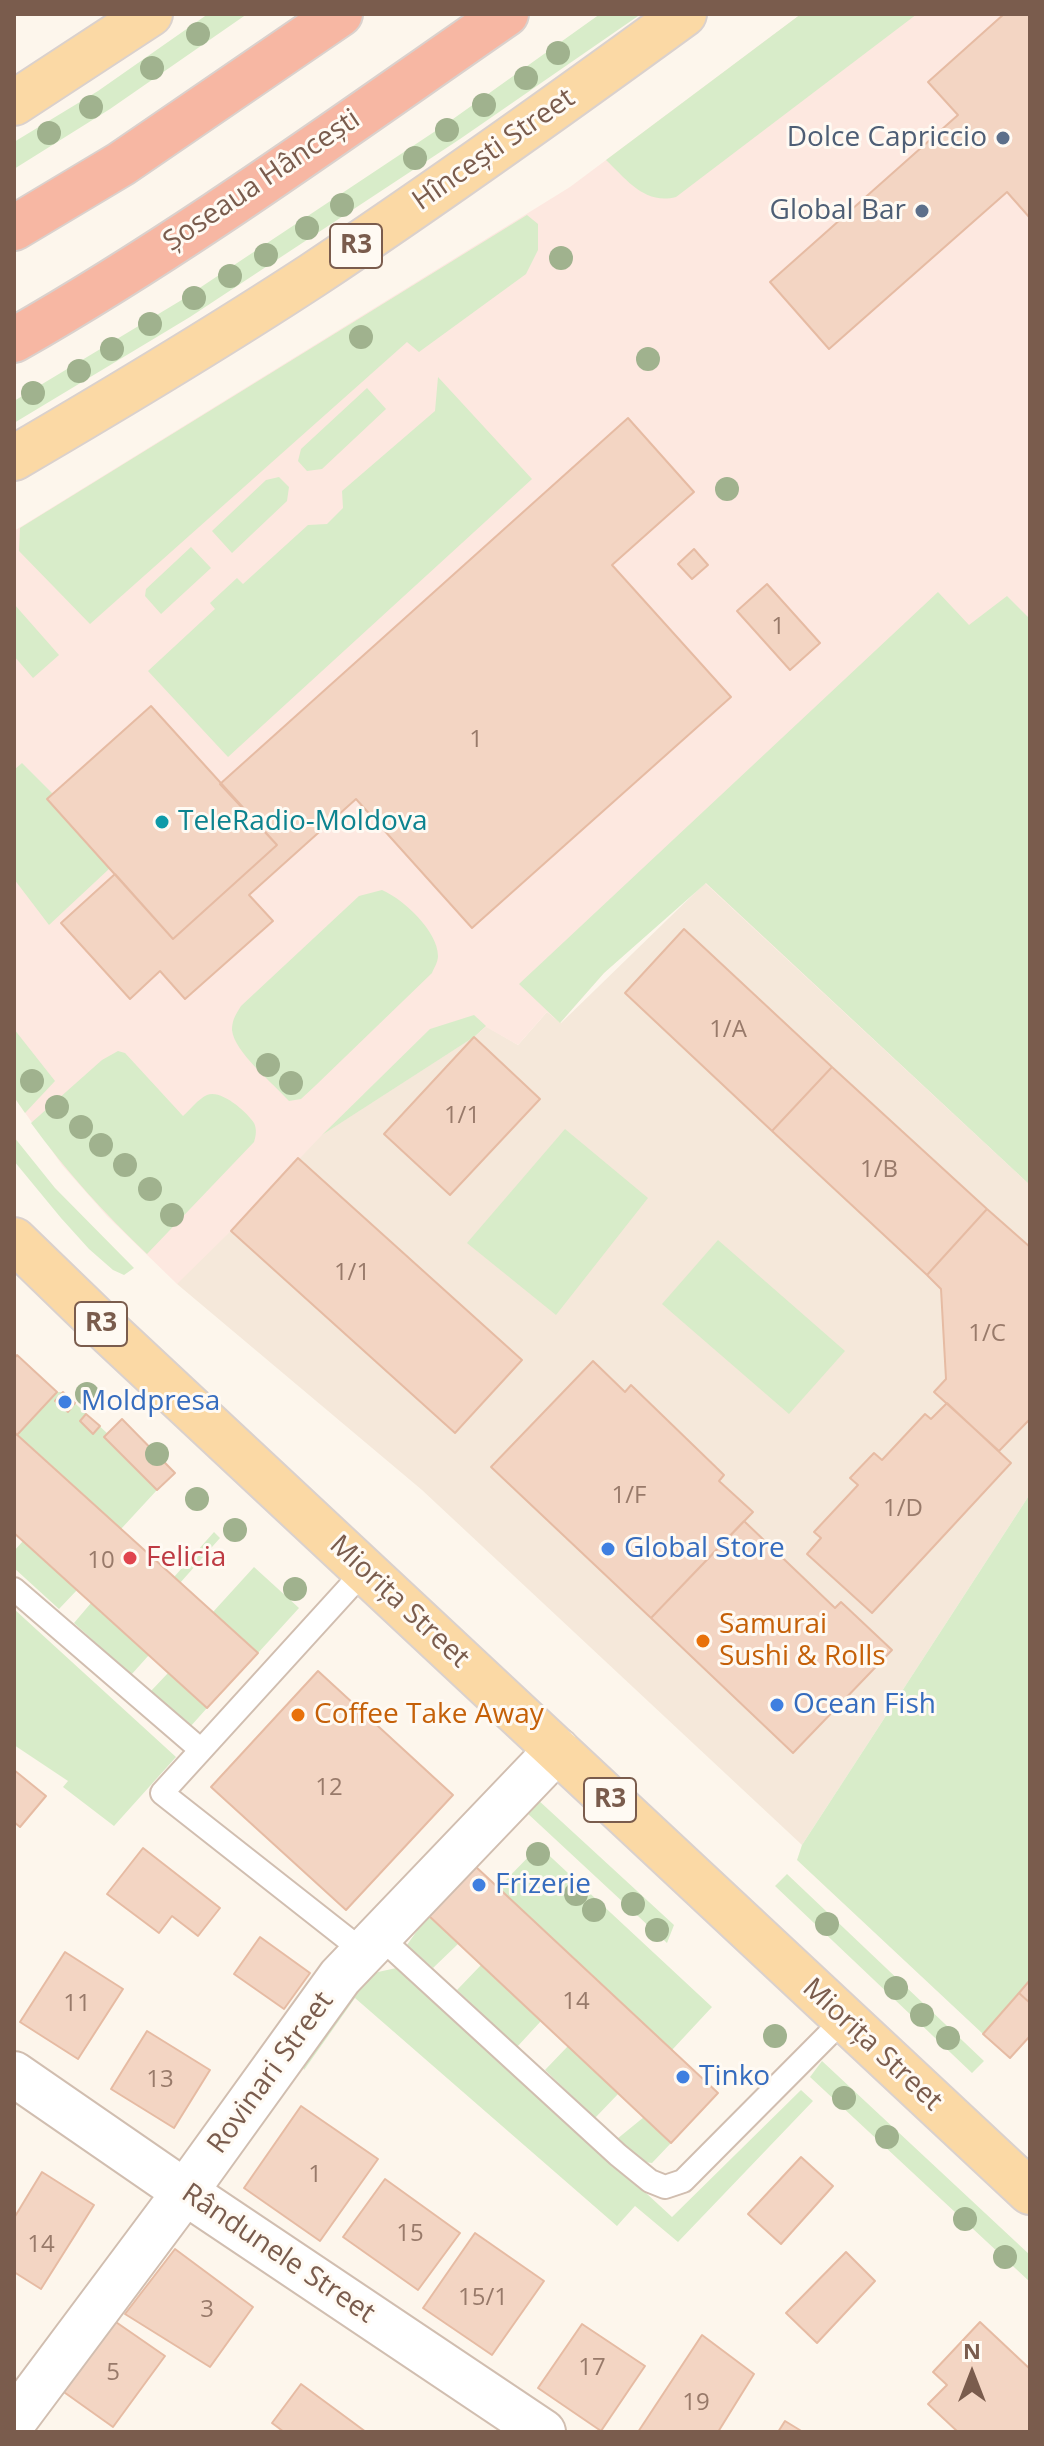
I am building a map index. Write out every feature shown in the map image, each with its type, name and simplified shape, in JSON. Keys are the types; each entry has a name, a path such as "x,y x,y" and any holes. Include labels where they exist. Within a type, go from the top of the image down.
{"highway":[{"path":"14,228 121,164 340,14"},
{"name":"Șoseaua Hâncești","path":"14,340 206,219 506,14"}],"main road":[{"path":"14,103 150,14"},
{"name":"Hîncești Street","path":"14,458 140,385 312,275 513,138 684,14"},
{"name":"Miorița Street","path":"14,1240 1030,2192"}],"street":[{"name":"Rovinari Street","path":"14,2421 340,1977 557,1750"},
{"name":"Rândunele Street","path":"14,2074 543,2432"}],"lane":[{"path":"365,1570 162,1793 372,1944 618,2155 650,2181 665,2187 683,2181 844,2019"},
{"path":"14,1589 201,1750"}],"shaded area":[{"path":"801,14 1030,14 1030,1185 705,883 604,973 560,1023 547,1012 518,1045 486,1027 322,1135 177,1284 107,1216 62,1165 14,1097 14,531 570,187"},
{"path":"705,883 1030,1185 1030,1494 802,1845 422,1490 177,1284 178,1268 310,1131 474,1037 486,1026 518,1045 547,1012 561,1023"}],"green space":[{"path":"208,14 247,14 110,109 14,169 14,142 98,91"},
{"path":"600,14 641,14 460,139 190,317 14,423 14,401 180,301 446,124"},
{"path":"801,14 917,14 676,197 665,199 646,194 629,183 606,160"},
{"path":"527,215 538,224 538,250 526,274 419,352 407,342 90,624 19,551 20,528"},
{"path":"438,377 532,479 228,757 148,671 215,609 210,603 237,578 243,584 308,525 327,524 343,508 342,491 435,411"},
{"path":"367,388 386,409 322,469 307,471 298,461 301,449"},
{"path":"279,477 289,487 287,501 232,553 212,531 266,480"},
{"path":"191,547 211,568 161,614 145,596 146,589"},
{"path":"938,592 969,625 1007,596 1030,619 1030,1185 706,883 604,973 560,1023 519,984"},
{"path":"14,604 59,655 33,678 14,656"},
{"path":"22,763 53,794 110,868 49,925 14,879 14,770"},
{"path":"382,890 409,908 426,927 436,946 436,965 432,973 301,1099 289,1101 234,1039 232,1030 235,1017 241,1006 359,896"},
{"path":"474,1015 486,1026 474,1037 322,1135 430,1029"},
{"path":"14,1029 55,1081 25,1113 14,1097"},
{"path":"118,1051 125,1053 183,1116 200,1099 213,1094 226,1098 240,1108 256,1128 254,1142 147,1254 86,1191 31,1123 102,1060"},
{"path":"565,1129 648,1198 556,1315 467,1243"},
{"path":"14,1137 55,1188 134,1268 124,1275 113,1270 89,1249 14,1161"},
{"path":"718,1240 845,1351 789,1414 662,1304"},
{"path":"57,1392 63,1392 108,1434 105,1438 157,1490 121,1529 17,1435"},
{"path":"1030,1494 1030,1980 983,2034 797,1860 802,1845"},
{"path":"214,1532 220,1538 180,1583 174,1577"},
{"path":"23,1541 77,1590 59,1609 14,1568 14,1551"},
{"path":"254,1567 299,1608 258,1653 213,1612"},
{"path":"91,1603 149,1655 131,1675 74,1623"},
{"path":"14,1609 176,1757 114,1826 63,1787 68,1781 14,1745"},
{"path":"168,1673 207,1708 190,1727 151,1691"},
{"path":"537,1799 674,1925 667,1943 526,1812"},
{"path":"539,1846 712,2007 672,2050 498,1888"},
{"path":"787,1874 984,2061 972,2073 775,1886"},
{"path":"428,1915 458,1944 433,1968 407,1945"},
{"path":"481,1965 541,2021 517,2047 457,1990"},
{"path":"401,1967 672,2217 801,2090 813,2101 678,2242 635,2206 617,2226 355,1998 304,2070 300,2057 348,1989 378,1972"},
{"path":"568,2046 619,2093 595,2118 545,2070"},
{"path":"822,2061 1030,2255 1030,2282 810,2077"},
{"path":"644,2117 671,2143 652,2163 644,2162 617,2139"}],"building":[{"path":"1004,14 1030,14 1030,218 1007,192 829,349 770,282 958,115 928,82"},
{"path":"628,418 694,492 612,565 731,697 472,928 356,799 249,895 273,921 185,999 160,971 130,999 61,923 115,874 173,939 277,845 220,784"},
{"path":"694,549 708,565 692,579 678,564"},
{"path":"767,584 820,643 790,670 737,611"},
{"name":"TeleRadio-Moldova","path":"151,706 277,845 173,939 47,799"},
{"path":"684,929 832,1067 772,1131 625,993"},
{"path":"474,1037 540,1099 450,1195 384,1134"},
{"path":"832,1067 987,1209 927,1275 772,1131"},
{"path":"298,1158 522,1360 455,1433 231,1231"},
{"path":"987,1209 1030,1247 1030,1419 999,1451 934,1392 946,1379 941,1289 927,1275"},
{"path":"17,1355 57,1392 17,1435 14,1432 14,1359"},
{"path":"593,1361 625,1392 631,1385 724,1475 719,1481 753,1512 651,1618 491,1467"},
{"name":"Moldpresa","path":"63,1392 75,1403 68,1412 55,1401"},
{"path":"947,1403 1011,1463 872,1613 807,1554 821,1538 814,1532 858,1485 850,1478 874,1453 882,1460 925,1414 931,1419"},
{"path":"86,1414 100,1426 93,1434 80,1421"},
{"path":"122,1419 175,1473 157,1490 104,1437"},
{"path":"14,1432 258,1653 207,1708 14,1533"},
{"path":"744,1521 835,1608 841,1602 892,1650 793,1753 651,1618"},
{"path":"318,1671 453,1795 346,1910 211,1787"},
{"path":"14,1770 46,1796 20,1827 14,1822"},
{"path":"143,1848 220,1908 198,1936 172,1916 159,1933 107,1894"},
{"path":"475,1866 718,2093 671,2143 428,1915"},
{"path":"260,1937 310,1973 284,2009 234,1974"},
{"path":"65,1952 123,1989 78,2059 20,2022"},
{"path":"1030,1980 1030,2003 1019,1993"},
{"path":"1019,1993 1030,2003 1030,2036 1010,2058 983,2034"},
{"path":"147,2031 210,2070 174,2128 111,2089"},
{"path":"301,2106 378,2159 320,2241 244,2188"},
{"path":"801,2157 833,2186 781,2244 748,2214"},
{"path":"42,2172 94,2205 41,2289 14,2272 14,2218"},
{"path":"385,2179 460,2233 418,2290 343,2237"},
{"path":"475,2233 544,2281 492,2355 423,2308"},
{"path":"175,2249 253,2307 210,2367 125,2314"},
{"path":"846,2252 875,2281 817,2343 786,2313"},
{"path":"113,2320 165,2356 113,2427 61,2390"},
{"path":"980,2322 1030,2369 1030,2432 958,2432 928,2404 947,2385 933,2372"},
{"path":"582,2324 645,2366 601,2431 538,2388"},
{"path":"702,2335 754,2374 718,2432 638,2432"},
{"path":"301,2384 366,2432 284,2432 272,2423"},
{"path":"785,2421 803,2432 778,2432"}],"place":[{"name":"Dolce Capriccio","path":"1003,138"},
{"name":"Global Bar","path":"922,211"},
{"name":"TeleRadio-Moldova","path":"162,822"},
{"name":"Moldpresa","path":"65,1402"},
{"name":"Global Store","path":"608,1549"},
{"name":"Felicia","path":"130,1558"},
{"name":"Samurai Sushi & Rolls","path":"703,1641"},
{"name":"Ocean Fish","path":"777,1705"},
{"name":"Coffee Take Away","path":"298,1715"},
{"name":"Frizerie","path":"479,1885"},
{"name":"Tinko","path":"683,2077"}]}
